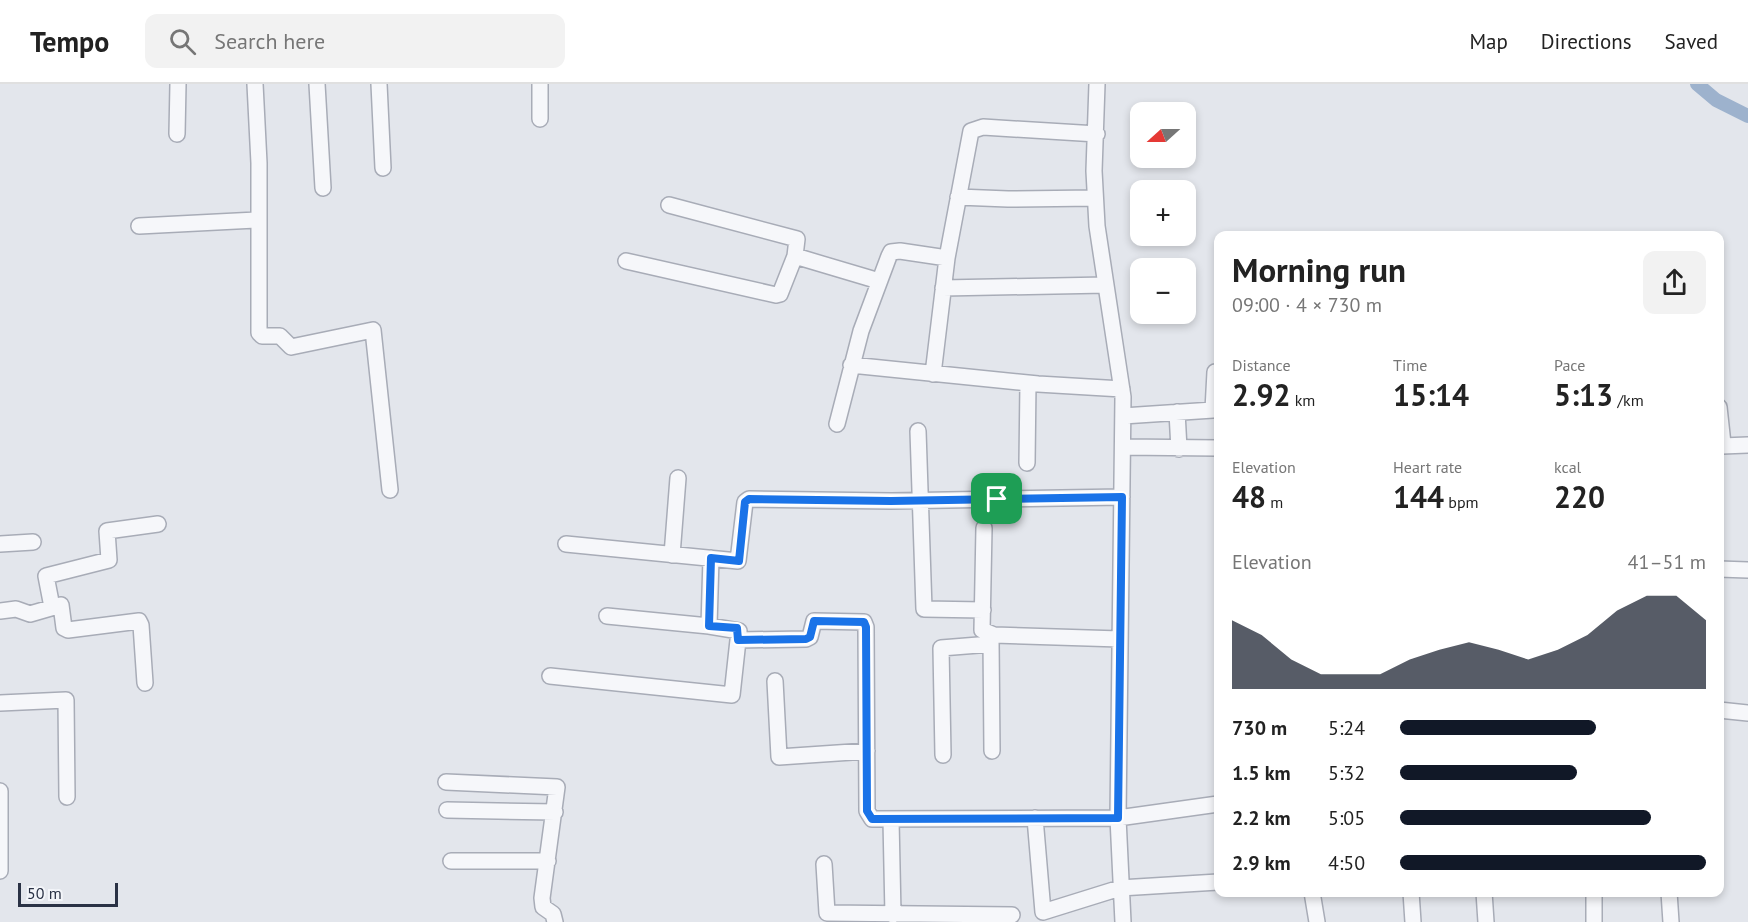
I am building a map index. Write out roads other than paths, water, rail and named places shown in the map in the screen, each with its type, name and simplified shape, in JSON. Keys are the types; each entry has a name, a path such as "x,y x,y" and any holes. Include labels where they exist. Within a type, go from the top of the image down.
{"street":[{"path":"177,134 178,84"},
{"path":"255,84 259,163 260,335 280,336 291,347 371,329 374,332 390,490"},
{"path":"317,84 323,188"},
{"path":"379,84 383,168"},
{"path":"540,84 540,119"},
{"path":"1097,84 1095,198 1097,226 1122,389 1123,416 1118,818 1123,922"},
{"path":"933,374 947,258 968,135 976,128 1097,134"},
{"path":"958,197 1019,200 1095,198"},
{"path":"626,261 777,295 795,256 796,239 669,205"},
{"path":"139,226 258,220"},
{"path":"837,424 851,365 891,252 900,250 947,258"},
{"path":"795,256 879,281"},
{"path":"943,288 1106,285"},
{"path":"851,365 1028,383 1122,389"},
{"path":"1027,463 1028,383"},
{"path":"1123,416 1214,409"},
{"path":"1177,412 1179,449"},
{"path":"918,431 924,609 983,610"},
{"path":"1724,447 1748,445"},
{"path":"1123,447 1214,448"},
{"path":"672,555 678,478"},
{"path":"566,544 739,561 745,502 749,499 920,501 1122,497"},
{"path":"52,607 46,576 109,561 107,531 158,524"},
{"path":"984,528 983,632 992,640 992,751"},
{"path":"0,544 33,542"},
{"path":"709,626 711,558"},
{"path":"1724,569 1748,570"},
{"path":"0,611 16,609 30,614 59,605 63,607 64,628 68,630 140,622 145,683"},
{"path":"550,676 730,695 738,640 737,628 607,616"},
{"path":"738,640 806,639 810,637 814,621 864,622 866,627 867,811 872,819 1118,818 1214,805"},
{"path":"943,755 940,648 992,640 1120,639"},
{"path":"775,681 779,757 867,752"},
{"path":"0,703 66,700 67,797"},
{"path":"1724,711 1748,713"},
{"path":"446,782 556,785 558,789 542,904 545,910 553,914 555,922"},
{"path":"0,791 0,871"},
{"path":"447,810 555,812"},
{"path":"1035,818 1043,912 1120,888 1214,882"},
{"path":"891,820 899,917"},
{"path":"451,861 548,861"},
{"path":"824,864 827,913 899,917 1012,915"},
{"path":"1313,897 1317,922"},
{"path":"1411,897 1413,922"},
{"path":"1484,897 1486,922"},
{"path":"1593,897 1594,922"},
{"path":"1669,897 1671,922"}],"waterway":[{"path":"1697,84 1716,100 1748,116"}]}
